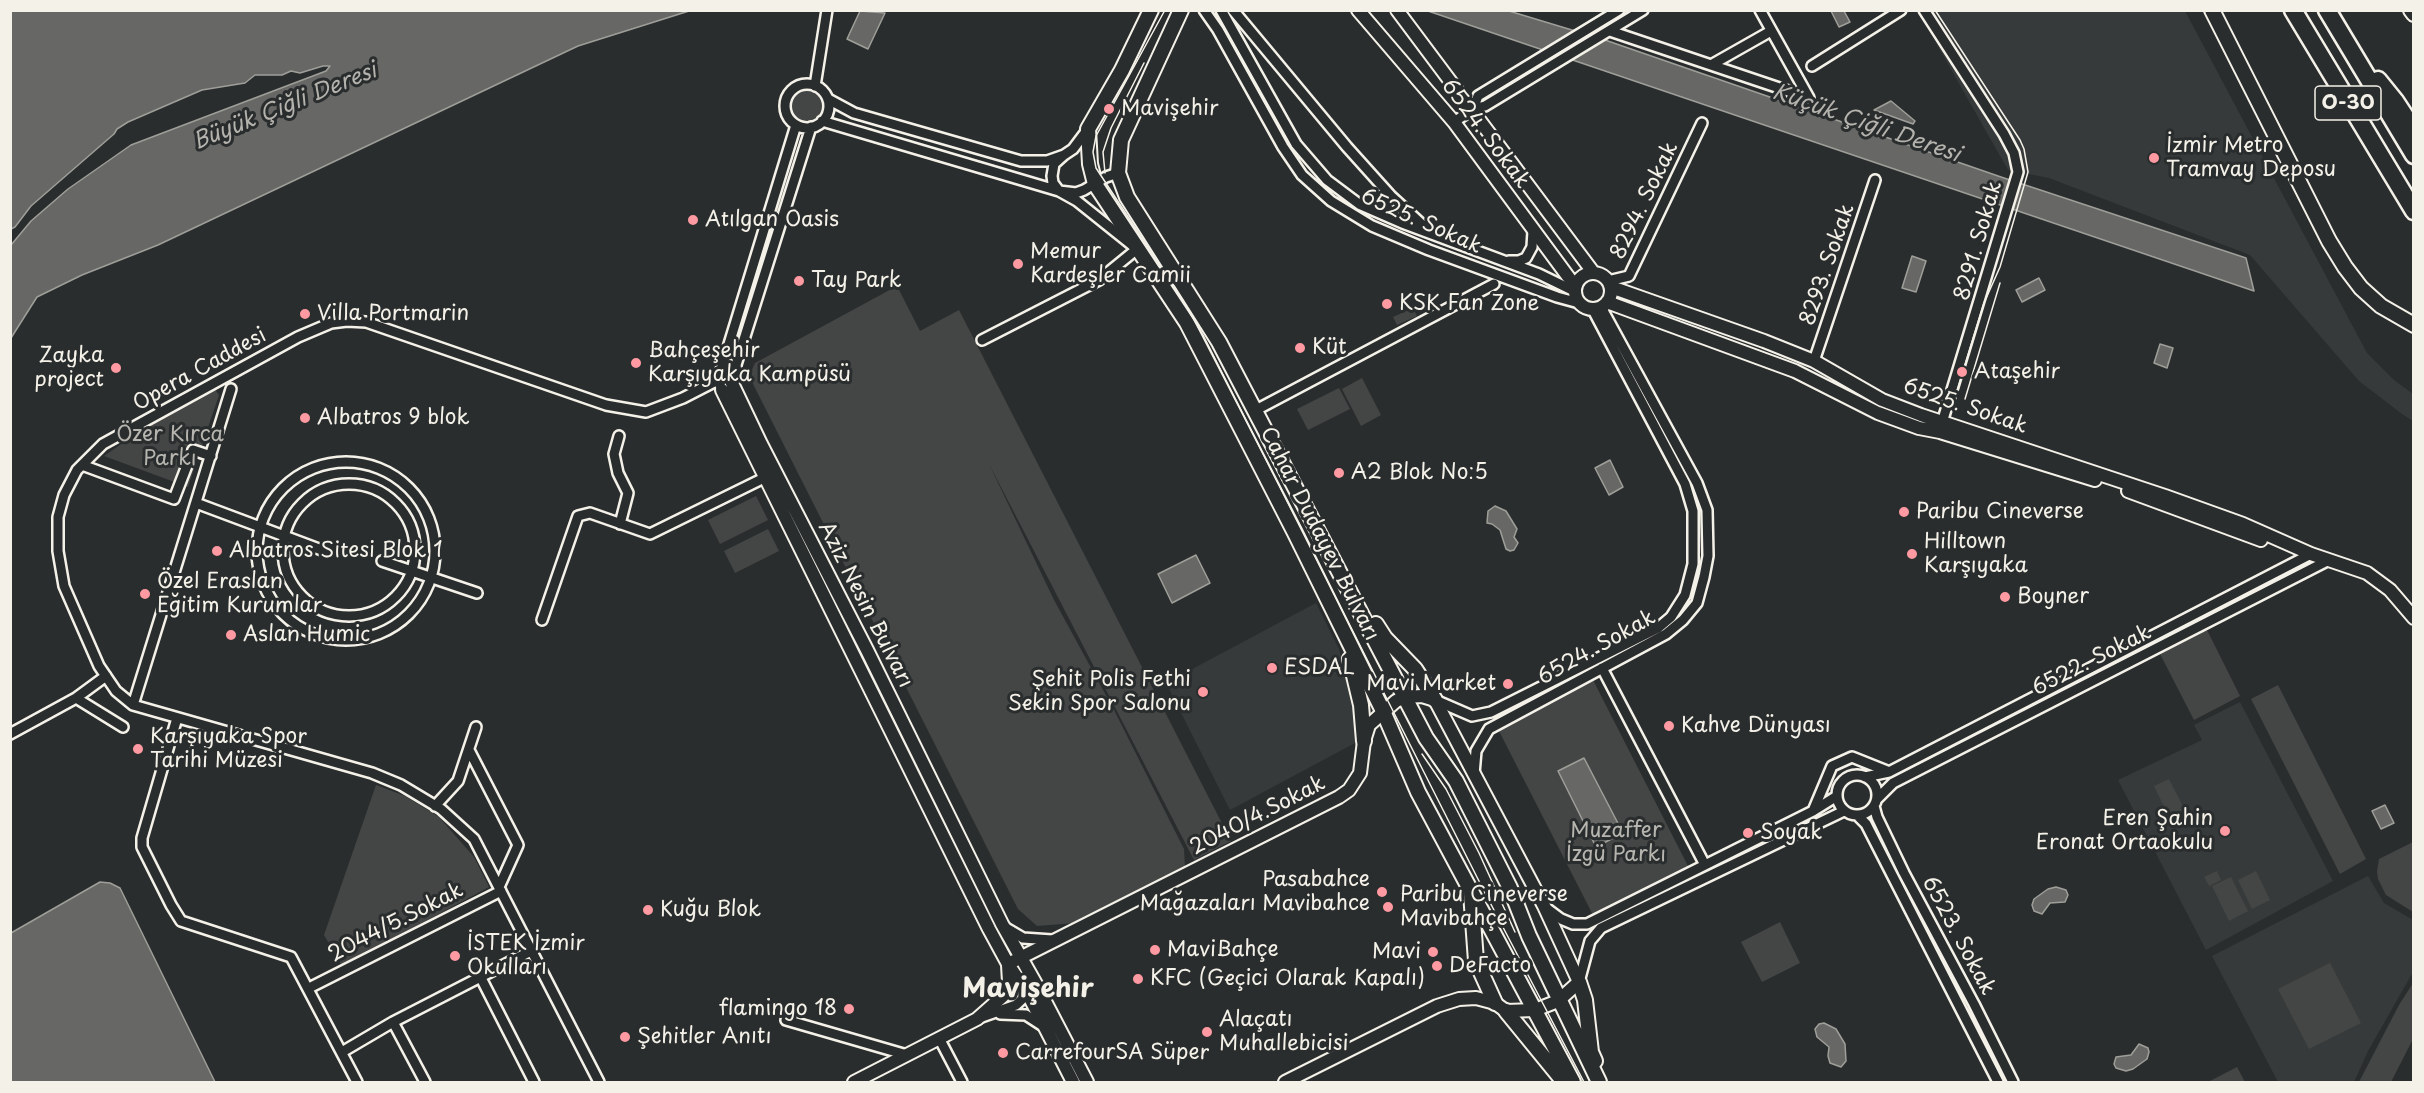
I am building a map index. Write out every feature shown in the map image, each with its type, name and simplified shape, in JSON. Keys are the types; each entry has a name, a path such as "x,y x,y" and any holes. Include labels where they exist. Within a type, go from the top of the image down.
{"highway":[{"path":"2280,10 2404,195"},
{"name":"O-30","path":"2293,10 2414,211"},
{"name":"O-30","path":"2327,10 2414,155"},
{"path":"2342,36 2395,101 2414,130"}],"main road":[{"path":"1088,129 1122,70 1151,10"},
{"name":"Cahar Dudayev Bulvarı","path":"1181,10 1121,140 1118,173 1127,197 1207,321 1256,410 1426,738 1456,781 1510,888 1558,1000 1599,1083"},
{"path":"2212,10 2329,241 2345,267 2361,288 2381,306 2414,325"},
{"name":"Cahar Dudayev Bulvarı","path":"1088,129 1090,164 1095,184 1187,323 1334,611 1383,711 1418,792 1472,889 1573,1083"},
{"path":"1341,573 1385,638 1415,669 1435,700"},
{"path":"1334,611 1354,672 1361,705 1364,741"},
{"path":"1472,889 1470,897 1476,961 1501,1007 1564,1083"},
{"path":"1579,982 1585,1000 1591,1052 1604,1083"}],"street":[{"path":"815,86 827,10"},
{"name":"6525. Sokak","path":"1204,10 1218,30 1283,147 1302,175 1331,201 1372,226 1410,242 1557,297 1579,303"},
{"name":"6525. Sokak","path":"1221,10 1296,144 1327,180 1359,204 1574,289"},
{"path":"1233,10 1281,70 1391,196 1432,234"},
{"name":"6524. Sokak","path":"1359,10 1454,122 1574,289"},
{"path":"1473,109 1478,96 1619,10"},
{"path":"1454,122 1473,109 1485,106 1643,10"},
{"path":"1607,32 1809,98 1760,10"},
{"path":"1812,66 1901,10"},
{"name":"8291. Sokak","path":"1924,10 2004,134 2014,153 2018,172 1941,426"},
{"name":"6524. Sokak","path":"1397,11 1473,109 1593,272"},
{"path":"1711,65 1771,31"},
{"path":"828,99 828,111 822,121 811,127 796,124 790,120 785,106 789,93 801,85 815,86 828,99 854,113 1021,161 1047,161 1064,155"},
{"path":"822,121 1059,192 1086,207 1137,249 1099,280 982,340"},
{"name":"8294. Sokak","path":"1610,284 1629,276 1702,123"},
{"path":"726,379 796,124"},
{"path":"726,379 811,127"},
{"path":"1059,192 1053,183 1054,164 1073,149 1088,129"},
{"path":"1059,192 1076,193 1118,173"},
{"name":"8293. Sokak","path":"1814,362 1875,180"},
{"path":"1498,259 1519,261 1526,258 1532,247 1533,231"},
{"path":"1593,272 1602,275 1610,284 1600,306 1579,303 1574,289 1582,276 1593,272"},
{"path":"1256,410 1494,284"},
{"name":"6525. Sokak","path":"1610,284 1814,362 1882,400 1941,426 2165,496 2243,524 2311,554 2367,573 2390,590 2414,618"},
{"name":"6525. Sokak","path":"1600,306 1795,371 1878,413 1919,428 1941,426"},
{"name":"6524. Sokak","path":"1474,774 1476,751 1489,729 1666,634 1683,620 1696,603 1708,556 1707,510 1697,483 1600,306"},
{"name":"6524. Sokak","path":"1435,700 1472,716 1491,712 1658,628 1671,617 1685,595 1693,564 1693,511 1685,484 1600,306"},
{"name":"Opera Caddesi","path":"599,1083 474,839 435,806 401,785 372,773 133,705 116,691 106,676 64,586 58,550 58,517 64,495 82,465 103,444 298,337 331,323 366,322 606,405 646,412 726,379"},
{"name":"Aziz Nesin Bulvarı","path":"726,379 766,477 1008,964 1033,990 1087,1083"},
{"name":"Aziz Nesin Bulvarı","path":"726,379 1002,924 1021,957 1045,1027 1073,1083"},
{"path":"133,705 231,389"},
{"path":"619,436 614,454 618,473 628,493 620,524"},
{"path":"82,465 174,499 193,450 211,456"},
{"path":"345,461 373,465 398,478 412,491 431,523 436,551 432,579 417,606 394,627 366,639 335,640 306,631 281,612 264,586 257,556 260,526 272,500 292,479 317,466 345,461"},
{"path":"542,620 578,516 590,513 650,534 766,477"},
{"path":"344,483 366,485 385,494 401,509 412,528 415,549 412,571 402,590 386,605 365,614 343,616 322,610 304,598 290,580 283,559 284,537 291,517 305,500 323,488 344,483"},
{"path":"196,503 327,552"},
{"name":"6522. Sokak","path":"1865,777 1888,772 2311,554"},
{"name":"6522. Sokak","path":"1875,802 1893,783 2329,560"},
{"path":"382,561 477,593"},
{"path":"1602,668 1705,865"},
{"path":"10,734 76,698 106,676"},
{"path":"1364,741 1369,725 1396,701 1422,696 1435,700 1544,906 1579,982"},
{"path":"76,698 123,727"},
{"path":"177,718 142,838 142,847 177,918 288,955 309,988 357,1083"},
{"path":"435,806 458,781 476,727"},
{"name":"2040/4.Sokak","path":"1008,964 1339,797 1349,790 1360,773 1364,741"},
{"path":"469,750 518,845 500,889"},
{"path":"1813,811 1832,766 1851,757 1888,772"},
{"path":"1848,777 1865,777 1873,784 1875,802 1870,811 1858,816 1844,811 1837,796 1840,785 1848,777"},
{"path":"1544,906 1561,919 1573,924 1587,924 1813,811 1837,796"},
{"name":"6523. Sokak","path":"1875,802 1879,821 1904,873 2013,1083"},
{"path":"1285,1083 1437,1006 1459,999 1472,998 1501,1007 1535,1010 1558,1000 1579,982 1590,941 1601,928 1844,811"},
{"name":"6523. Sokak","path":"1858,816 1866,824 1998,1083"},
{"name":"2044/5.Sokak","path":"309,988 500,889"},
{"path":"1002,924 1010,932 1023,938 1054,940"},
{"path":"342,1052 393,1022 531,951"},
{"path":"977,1019 1003,996 1009,982 1008,964"},
{"path":"481,978 534,1083"},
{"path":"854,1083 977,1019 1016,1005 1033,990"},
{"path":"995,1014 1026,1016 1045,1027"},
{"path":"786,1020 907,1055"},
{"path":"393,1022 425,1083"},
{"path":"939,1038 962,1083"}],"shaded area":[{"path":"1918,11 2185,11 2367,353 2394,380 2413,394 2413,421 2359,381 2250,255 2049,178 2008,170"},
{"path":"1316,603 1339,649 1354,707 1355,743 1230,810 1166,683"},
{"name":"Eren Şahin Eronat Ortaokulu","path":"2240,702 2333,881 2206,950 2118,780 2202,740 2194,725"},
{"path":"2368,876 2384,903 2413,920 2413,972 2368,1051 2354,1082 2278,1082 2212,956"}],"green space":[{"path":"807,90 818,95 823,106 818,117 807,122 796,117 791,106 796,95"},
{"path":"897,286 920,331 959,310 1231,841 1194,860 989,464 1054,600 1114,710 1184,849 1185,867 1075,923 1037,926 1018,909 749,376 755,363"},
{"path":"1413,308 1417,316 1397,325 1393,317"},
{"path":"1362,378 1381,415 1361,426 1342,389"},
{"name":"Özer Kırca Parkı","path":"214,388 219,395 188,487 104,456 159,418"},
{"path":"1339,388 1350,409 1308,430 1297,409"},
{"path":"756,496 768,520 720,544 708,520"},
{"path":"768,529 779,551 735,573 724,551"},
{"path":"2205,626 2240,696 2194,720 2158,650"},
{"name":"Muzaffer İzgü Parkı","path":"1593,680 1688,866 1593,915 1498,729"},
{"path":"2278,685 2366,859 2340,874 2251,699"},
{"path":"2169,779 2189,818 2173,825 2154,786"},
{"path":"376,785 405,796 439,817 474,857 489,887 342,966 324,935"},
{"path":"2413,842 2413,912 2386,895 2378,879 2377,871 2379,859"},
{"path":"2217,871 2221,880 2209,886 2204,877"},
{"path":"2256,871 2270,900 2252,909 2238,880"},
{"path":"2231,877 2248,911 2229,921 2212,886"},
{"path":"1780,922 1800,963 1762,982 1741,942"},
{"path":"2330,963 2361,1023 2309,1049 2278,989"},
{"path":"2413,983 2413,1039 2391,1082 2359,1082 2399,1005"},
{"path":"2237,1067 2245,1082 2208,1082"}],"water":[{"name":"Büyük Çiğli Deresi","path":"11,10 689,11 578,46 158,245 82,275 37,297 11,338 11,245 31,221 68,189 131,145 326,71 330,66 300,73 291,71 282,75 255,75 245,83 202,90 128,122 117,129 31,206 11,229"},
{"path":"860,11 885,13 868,49 847,39"},
{"path":"1428,11 1509,11 1605,40 2001,177 2246,258 2254,291"},
{"path":"1831,11 1844,11 1850,22 1839,27"},
{"path":"1891,101 1915,121 1913,124 1874,110"},
{"path":"1912,256 1926,261 1916,292 1902,288"},
{"path":"2039,278 2045,290 2022,302 2016,290"},
{"path":"2160,344 2173,348 2167,368 2154,363"},
{"path":"1610,460 1623,487 1609,495 1595,468"},
{"path":"1495,506 1506,511 1517,529 1514,537 1518,543 1514,550 1506,549 1500,530 1487,523 1488,511"},
{"path":"1196,555 1210,583 1172,603 1158,574"},
{"path":"1584,758 1623,833 1596,847 1558,771"},
{"path":"2385,805 2394,823 2381,829 2372,811"},
{"path":"100,882 110,883 120,888 215,1082 11,1082 11,933"},
{"path":"2056,887 2066,890 2068,895 2065,902 2050,903 2042,914 2034,911 2032,905 2034,899 2048,889"},
{"path":"1824,1023 1836,1029 1845,1044 1846,1061 1841,1067 1830,1063 1829,1047 1817,1037 1815,1029 1819,1024"},
{"path":"2139,1044 2148,1048 2147,1059 2133,1069 2126,1071 2116,1068 2114,1064 2116,1057 2131,1055"}],"tram line":[{"path":"1165,10 1096,136 1093,152 1096,168 1182,299 1204,337 1484,891 1584,1082"},
{"path":"1935,10 2020,140 2028,172 2000,267 1984,303 1955,397"},
{"path":"1105,173 1103,152 1111,128 1144,63"},
{"path":"1965,399 2000,283"},
{"path":"1422,754 1446,789 1479,853 1515,932"}],"place":[{"name":"Mavişehir","path":"1109,109"},
{"name":"İzmir Metro Tramvay Deposu","path":"2154,158"},
{"name":"Atılgan Oasis","path":"693,220"},
{"name":"Memur Kardeşler Camii","path":"1018,264"},
{"name":"Tay Park","path":"799,281"},
{"name":"KSK Fan Zone","path":"1387,304"},
{"name":"Villa Portmarin","path":"305,314"},
{"name":"Küt","path":"1300,348"},
{"name":"Bahçeşehir Karşıyaka Kampüsü","path":"636,363"},
{"name":"Zayka project","path":"116,368"},
{"name":"Ataşehir","path":"1962,372"},
{"name":"Albatros 9 blok","path":"305,418"},
{"name":"A2 Blok No:5","path":"1339,473"},
{"name":"Paribu Cineverse","path":"1904,512"},
{"name":"Albatros Sitesi Blok 1","path":"217,551"},
{"name":"Hilltown Karşıyaka","path":"1912,554"},
{"name":"Özel Eraslan Eğitim Kurumlar","path":"145,594"},
{"name":"Boyner","path":"2005,597"},
{"name":"Aslan Humic","path":"231,635"},
{"name":"ESDAL","path":"1272,668"},
{"name":"Mavi Market","path":"1508,684"},
{"name":"Şehit Polis Fethi Sekin Spor Salonu","path":"1203,692"},
{"name":"Kahve Dünyası","path":"1669,726"},
{"name":"Karşıyaka Spor Tarihi Müzesi","path":"138,749"},
{"name":"Eren Şahin Eronat Ortaokulu","path":"2225,831"},
{"name":"Soyak","path":"1748,833"},
{"name":"Pasabahce Mağazaları Mavibahce","path":"1382,892"},
{"name":"Paribu Cineverse Mavibahçe","path":"1388,907"},
{"name":"Kuğu Blok","path":"648,910"},
{"name":"MaviBahçe","path":"1155,950"},
{"name":"Mavi","path":"1433,952"},
{"name":"İSTEK İzmir Okulları","path":"455,956"},
{"name":"DeFacto","path":"1437,966"},
{"name":"KFC (Geçici Olarak Kapalı)","path":"1138,979"},
{"name":"flamingo 18","path":"849,1009"},
{"name":"Alaçatı Muhallebicisi","path":"1207,1032"},
{"name":"Şehitler Anıtı","path":"625,1037"},
{"name":"CarrefourSA Süper","path":"1003,1053"}],"district":[{"name":"Mavişehir","path":"1028,990"}],"water label":[{"name":"Küçük Çiğli Deresi","path":"1866,124"}]}
